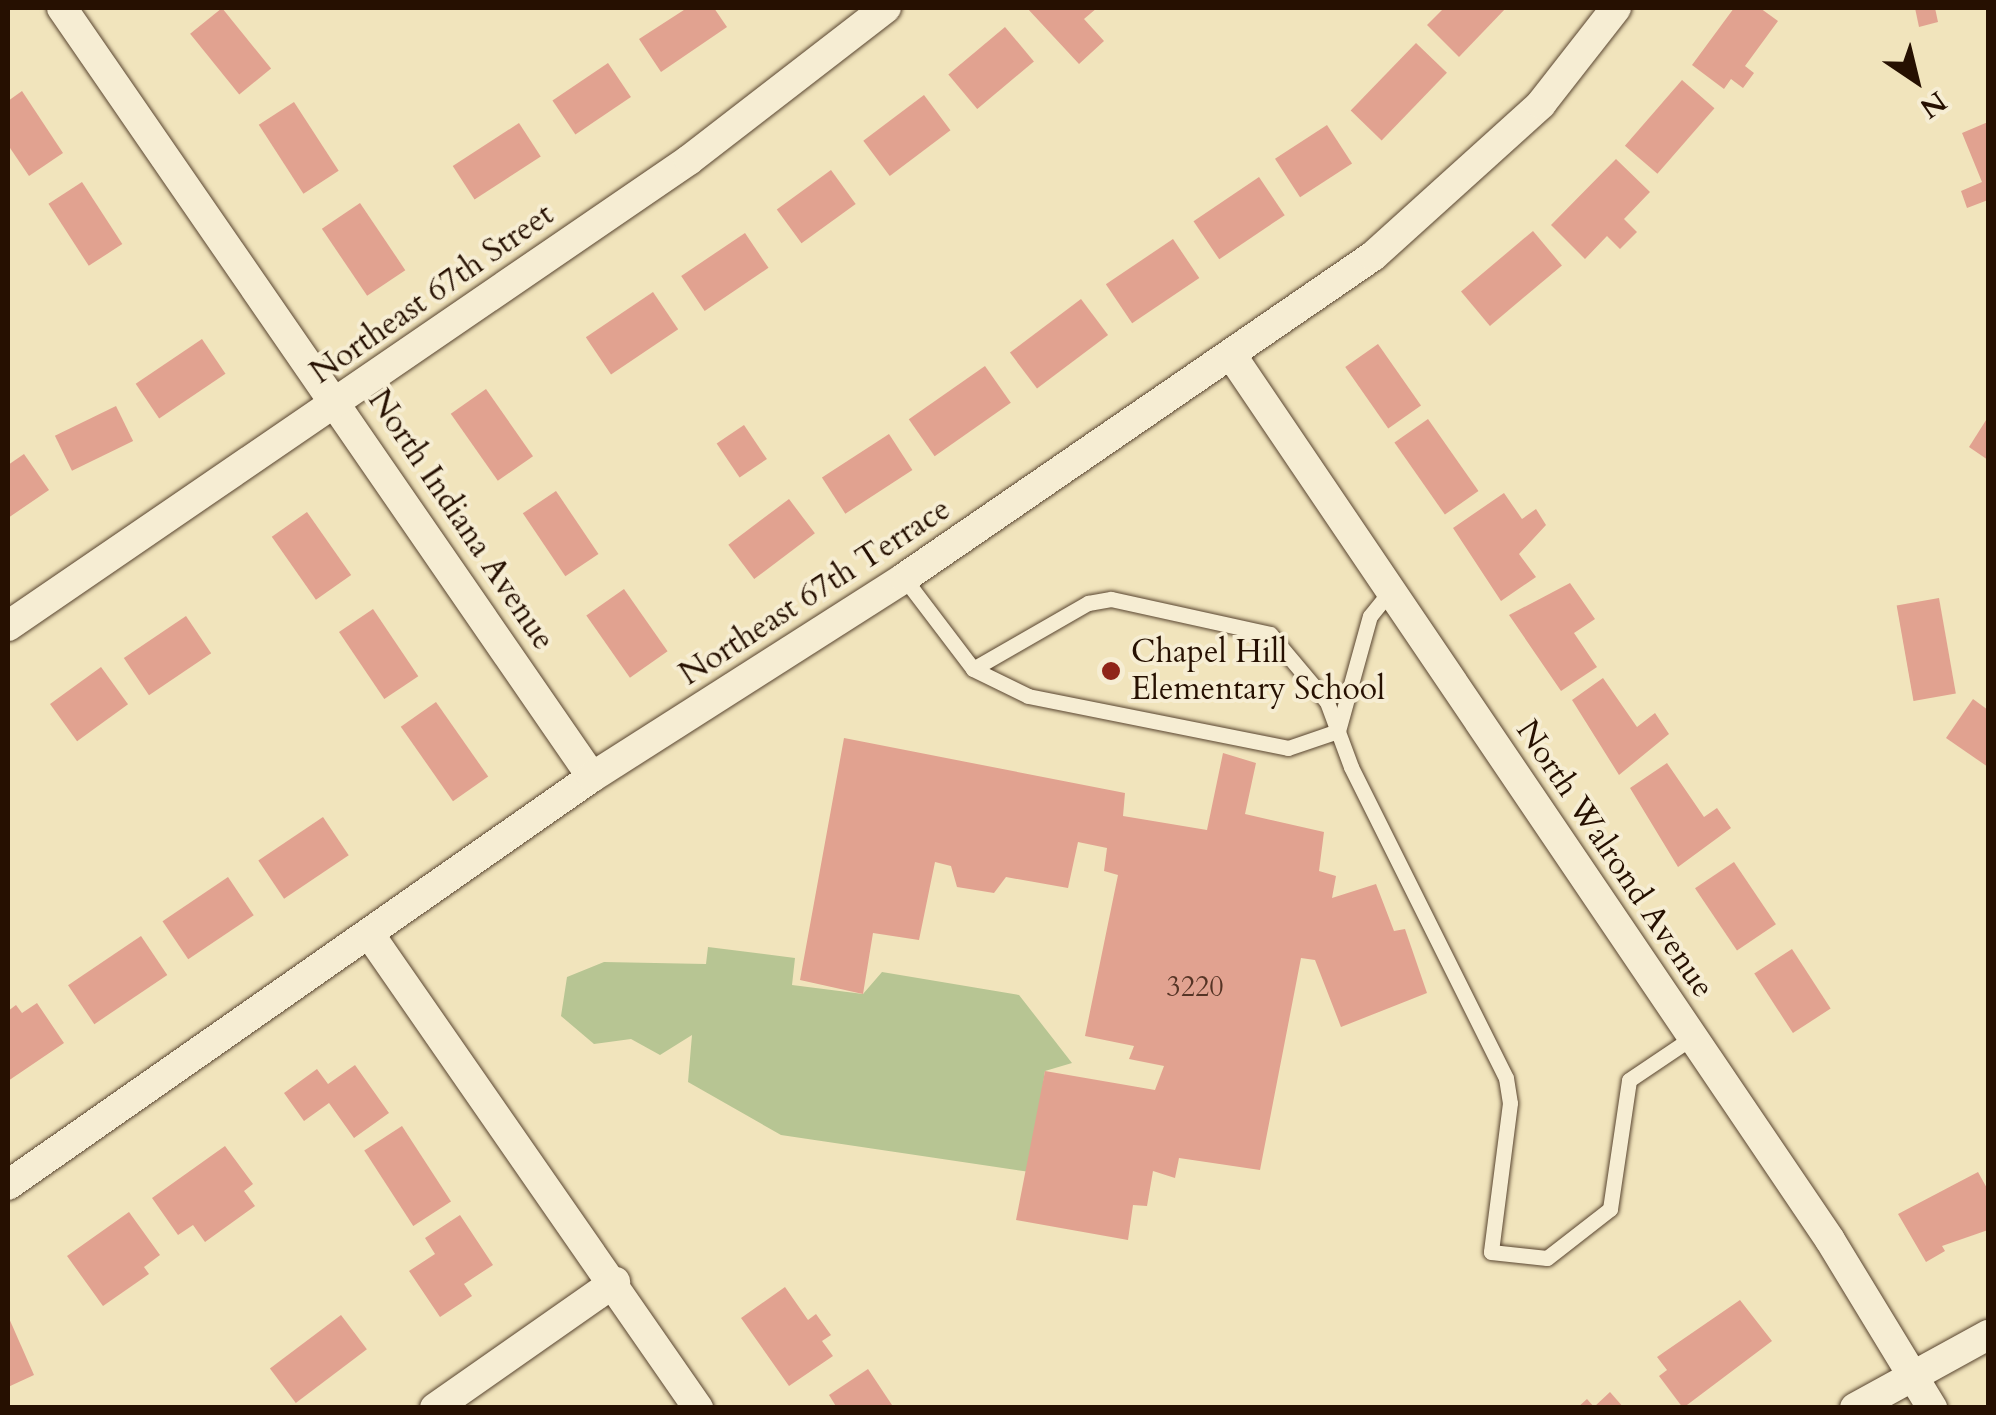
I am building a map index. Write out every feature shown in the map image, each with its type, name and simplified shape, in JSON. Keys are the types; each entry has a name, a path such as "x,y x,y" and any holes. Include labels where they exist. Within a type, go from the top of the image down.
{"street":[{"name":"Northeast 67th Street","path":"8,626 688,160 886,8"},
{"name":"Northeast 67th Terrace","path":"8,1184 370,936 592,778 904,578 1232,356 1455,186 1540,104 1616,8"},
{"name":"North Indiana Avenue","path":"73,11 592,778"},
{"name":"North Walrond Avenue","path":"1232,356 1693,1037 1932,1408"},
{"path":"370,936 615,1282 698,1408"},
{"path":"435,1408 615,1282"},
{"path":"1855,1408 1988,1334"}],"lane":[{"path":"904,578 973,670 1028,696 1288,748 1338,732"},
{"path":"1338,732 1370,616 1390,592"},
{"path":"973,670 1088,603 1111,599 1270,634 1327,702 1506,1078 1510,1103 1491,1252 1546,1258 1610,1209 1629,1080 1693,1037"}],"green space":[{"path":"708,947 795,958 792,985 863,994 882,972 1019,995 1072,1063 1045,1071 1030,1172 781,1135 688,1082 692,1035 660,1055 631,1039 594,1044 561,1016 567,977 604,962 706,964"}],"building":[{"path":"222,8 271,69 239,94 190,34"},
{"path":"687,8 714,8 727,27 661,72 639,39"},
{"path":"1027,8 1097,8 1084,19 1104,41 1079,64"},
{"path":"1444,8 1506,8 1459,57 1427,25"},
{"path":"1734,8 1760,8 1778,21 1745,66 1754,73 1743,88 1731,79 1724,89 1692,65"},
{"path":"1915,8 1935,8 1938,22 1919,27"},
{"path":"1005,27 1034,61 977,109 948,75"},
{"path":"1416,43 1447,73 1382,140 1351,111"},
{"path":"608,63 631,97 575,134 552,100"},
{"path":"1682,80 1714,108 1657,174 1625,146"},
{"path":"22,91 63,153 29,176 8,145 8,101"},
{"path":"924,95 950,130 890,176 863,141"},
{"path":"294,102 339,171 303,194 259,125"},
{"path":"1988,122 1988,200 1967,208 1961,191 1982,182 1962,133"},
{"path":"519,123 541,157 475,200 453,166"},
{"path":"1327,125 1352,164 1300,197 1275,159"},
{"path":"1616,159 1650,192 1624,219 1637,232 1620,249 1607,236 1585,259 1551,225"},
{"path":"831,170 856,204 801,243 777,209"},
{"path":"1259,177 1285,215 1219,259 1194,221"},
{"path":"82,182 122,244 89,266 48,204"},
{"path":"360,203 405,270 367,296 322,229"},
{"path":"1533,231 1562,265 1490,326 1461,291"},
{"path":"745,233 768,268 705,311 681,276"},
{"path":"1173,239 1199,278 1132,323 1106,284"},
{"path":"653,292 678,329 611,375 586,337"},
{"path":"1081,299 1108,335 1037,389 1010,353"},
{"path":"202,339 225,374 159,419 136,384"},
{"path":"1378,344 1421,405 1388,428 1345,367"},
{"path":"985,366 1011,403 935,456 909,419"},
{"path":"486,389 533,456 498,481 451,414"},
{"path":"116,406 133,441 72,471 55,436"},
{"path":"1988,417 1988,460 1969,447"},
{"path":"1428,419 1478,491 1445,515 1394,443"},
{"path":"744,425 767,459 740,477 717,443"},
{"path":"889,434 912,470 845,514 822,478"},
{"path":"24,454 49,490 8,518 8,465"},
{"path":"556,491 598,554 565,576 523,513"},
{"path":"1504,493 1522,519 1536,509 1546,525 1519,554 1536,577 1501,601 1453,528"},
{"path":"789,499 815,533 754,579 728,545"},
{"path":"307,512 351,575 316,600 272,537"},
{"path":"1570,583 1595,619 1574,633 1597,667 1561,691 1509,615"},
{"path":"624,589 668,651 630,678 586,615"},
{"path":"1939,598 1956,694 1913,701 1897,605"},
{"path":"373,609 418,676 384,699 339,632"},
{"path":"186,616 211,653 149,695 124,658"},
{"path":"101,667 128,704 77,741 50,704"},
{"path":"1603,678 1637,727 1655,713 1669,734 1619,775 1572,700"},
{"path":"1973,699 1988,710 1988,767 1946,738"},
{"path":"436,702 488,777 453,801 401,727"},
{"path":"844,738 1125,793 1123,816 1207,830 1223,753 1256,763 1245,814 1324,832 1319,871 1336,876 1332,898 1376,884 1394,931 1405,929 1427,993 1341,1027 1315,960 1301,958 1260,1170 1179,1158 1175,1178 1153,1171 1147,1206 1133,1205 1128,1240 1016,1220 1045,1071 1155,1090 1164,1066 1129,1059 1134,1046 1085,1036 1118,875 1104,871 1107,848 1078,842 1068,888 1006,877 994,893 957,887 951,866 935,862 919,940 873,933 863,994 800,980"},
{"path":"1667,763 1704,817 1717,808 1731,828 1678,867 1630,788"},
{"path":"323,817 349,855 284,899 258,861"},
{"path":"1734,862 1776,924 1737,950 1695,888"},
{"path":"228,877 254,915 188,959 163,921"},
{"path":"141,936 167,975 94,1024 68,985"},
{"path":"1792,949 1831,1009 1793,1033 1754,974"},
{"path":"37,1003 64,1043 8,1081 8,1011 16,1005 22,1013"},
{"path":"355,1065 389,1113 354,1138 329,1103 304,1121 284,1093 317,1069 328,1084"},
{"path":"402,1126 451,1201 413,1226 364,1151"},
{"path":"225,1146 253,1184 244,1191 255,1206 205,1242 193,1225 178,1235 152,1198"},
{"path":"1978,1172 1988,1190 1988,1230 1942,1246 1945,1251 1926,1262 1898,1214"},
{"path":"129,1212 160,1255 144,1267 149,1274 103,1306 67,1256"},
{"path":"460,1215 493,1265 464,1284 472,1296 440,1317 409,1271 435,1254 425,1238"},
{"path":"785,1287 808,1320 816,1314 831,1335 822,1341 833,1356 789,1386 741,1318"},
{"path":"1740,1300 1772,1341 1683,1408 1659,1376 1667,1370 1657,1357"},
{"path":"341,1315 367,1349 296,1403 270,1369"},
{"path":"8,1316 34,1375 8,1387"},
{"path":"868,1369 894,1408 837,1408 829,1395"},
{"path":"1610,1392 1624,1408 1577,1408 1587,1399 1594,1407"}],"place":[{"name":"Chapel Hill Elementary School","path":"1111,671"}]}
